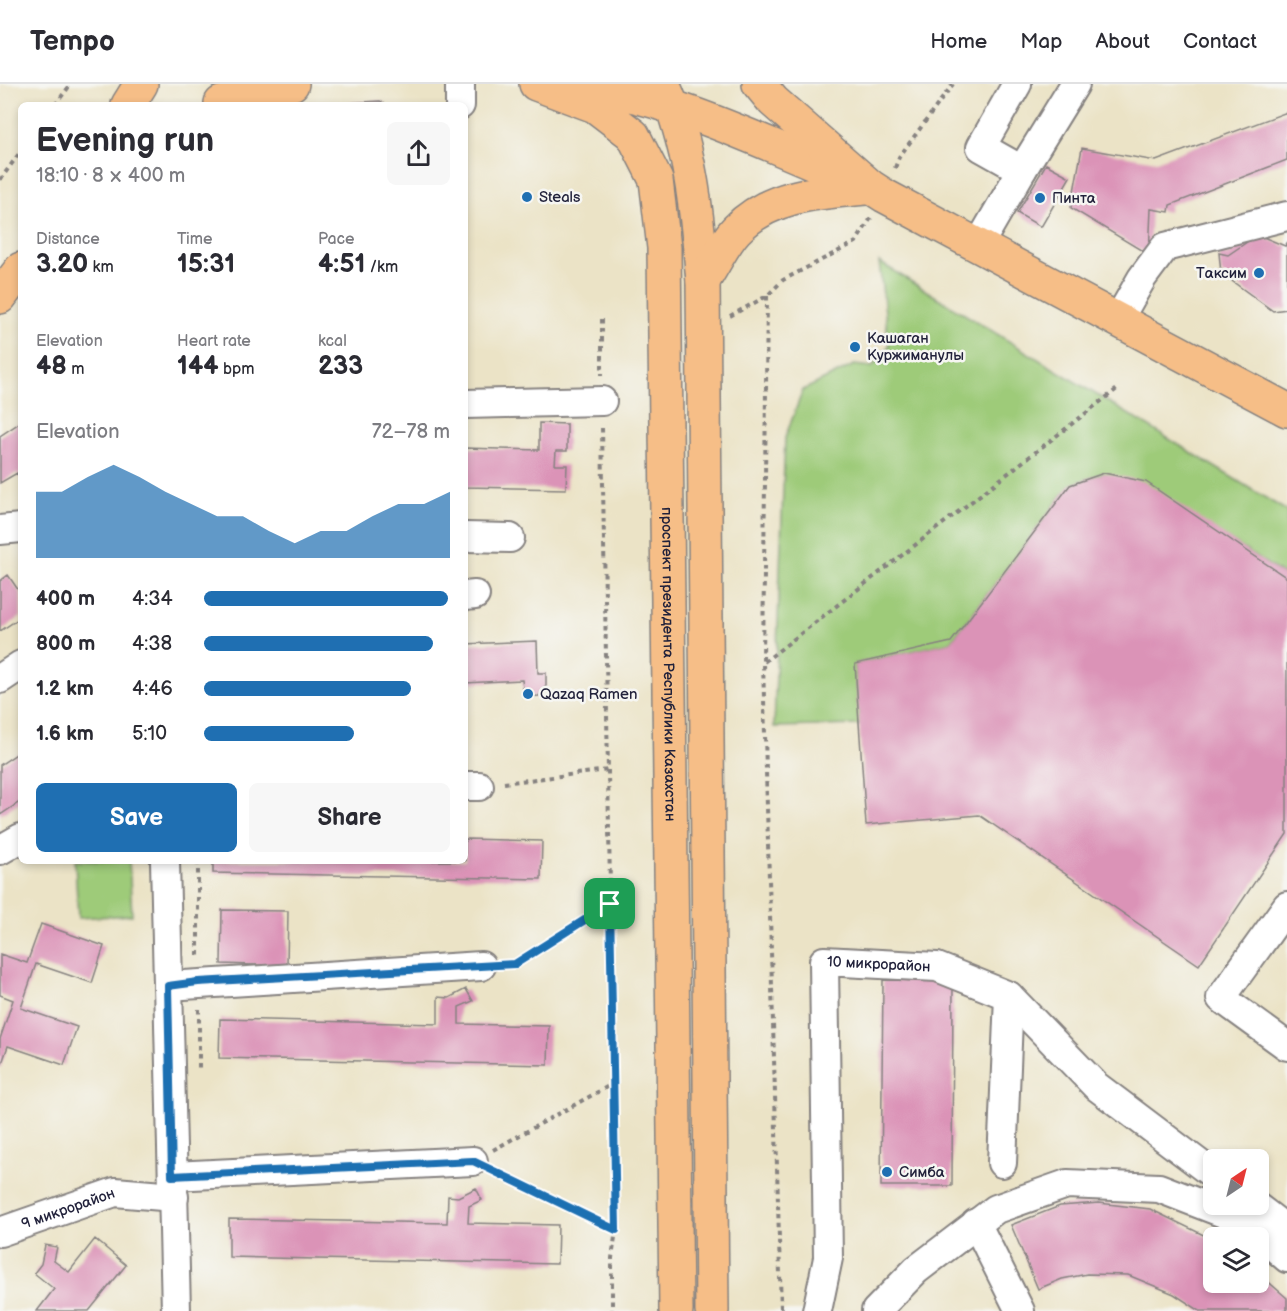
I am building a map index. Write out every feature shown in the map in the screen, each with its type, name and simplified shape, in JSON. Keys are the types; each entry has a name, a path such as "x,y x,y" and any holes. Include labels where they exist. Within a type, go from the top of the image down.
{"main road":[{"path":"226,102 292,84"},
{"name":"проспект президента Республики Казахстан","path":"536,84 595,105 633,135 656,180 664,248 676,1311"},
{"path":"570,84 668,95 871,187 1287,410"},
{"path":"759,84 773,101 871,187"},
{"path":"668,95 695,193 703,281 712,1311"},
{"path":"703,281 736,230 774,203 808,194 871,187"},
{"path":"0,297 18,273"}],"street":[{"path":"223,102 261,84"},
{"path":"460,84 460,102"},
{"path":"1017,84 981,147 1022,170"},
{"path":"978,246 1075,84"},
{"path":"1118,320 1164,247 1287,216"},
{"path":"468,404 602,401"},
{"path":"0,530 18,528"},
{"path":"468,537 510,538"},
{"path":"0,679 18,667"},
{"path":"0,850 18,840"},
{"path":"165,864 176,1311"},
{"path":"1284,917 1221,998 1287,1046"},
{"name":"10 микрорайон","path":"817,1311 828,1258 824,961 937,967 1009,996 1096,1086 1203,1166"},
{"path":"168,986 198,982 480,966"},
{"path":"1002,1163 1009,996"},
{"name":"9 микрорайон","path":"0,1232 115,1192 473,1161"},
{"path":"876,1311 916,1270 996,1209 1067,1184 1159,1188 1244,1221 1287,1258"},
{"path":"1267,1215 1287,1230"},
{"path":"976,1223 1020,1311"}],"path":[{"path":"57,102 71,84"},
{"path":"0,180 18,156"},
{"path":"767,296 763,663 781,1311"},
{"path":"602,319 616,1230 612,1258 612,1311"},
{"path":"763,663 1117,389"},
{"path":"472,786 608,770"},
{"path":"198,864 199,1077"},
{"path":"480,966 515,964 610,904"},
{"path":"473,1161 614,1083"},
{"path":"473,1161 616,1230"}],"green space":[{"path":"879,262 1287,511 1287,577 1182,509 1104,473 1070,485 951,642 855,664 860,725 774,727 785,438 803,390 854,365 872,367 889,346"},
{"path":"75,864 129,864 132,915 78,918"}],"building":[{"path":"1287,112 1287,160 1170,205 1169,212 1151,209 1149,255 1071,208 1082,148 1156,161"},
{"path":"1046,164 1070,177 1041,227 1017,213"},
{"path":"1263,237 1285,246 1287,243 1287,309 1273,311 1221,273 1219,253 1228,255 1253,238"},
{"path":"539,423 567,424 567,451 556,451 555,465 567,465 566,489 468,487 468,448 539,450"},
{"path":"18,424 18,474 0,483 0,436"},
{"path":"1104,473 1146,482 1287,578 1287,834 1199,965 979,815 866,825 855,664 951,642 1070,485"},
{"path":"8,575 18,590 18,619 0,631 0,581"},
{"path":"537,641 538,673 546,673 546,686 539,696 524,697 522,680 468,683 468,644"},
{"path":"18,753 18,803 0,815 0,765"},
{"path":"468,839 542,841 541,879 213,873 213,864 468,864"},
{"path":"222,910 288,911 287,966 221,964"},
{"path":"41,924 104,946 92,983 36,964 21,1008 77,1027 64,1065 8,1046 0,1069 0,1039 13,1000 0,995 0,954 27,963"},
{"path":"883,980 953,981 952,1186 881,1186"},
{"path":"466,989 473,1001 459,1007 459,1024 549,1026 548,1065 219,1058 220,1019 438,1024 438,997 449,998"},
{"path":"476,1188 482,1200 469,1206 468,1223 558,1225 557,1264 229,1257 229,1219 447,1223 448,1196 458,1197"},
{"path":"1099,1203 1150,1209 1203,1235 1203,1293 1269,1293 1269,1282 1287,1298 1287,1311 1200,1311 1174,1294 1128,1275 1087,1274 1062,1279 1038,1289 1011,1225 1060,1206"},
{"path":"95,1239 126,1265 89,1311 37,1311 54,1289 34,1273 41,1264 45,1245 57,1247 54,1261 69,1272"}],"place":[{"name":"Steals","path":"527,197"},
{"name":"Пинта","path":"1040,198"},
{"name":"Таксим","path":"1259,273"},
{"name":"Кашаган Куржиманулы","path":"855,347"},
{"name":"Qazaq Ramen","path":"528,694"},
{"name":"Симба","path":"887,1172"}],"route":[{"path":"610,904 616,1230 473,1161 172,1176 168,986 198,982 515,964 610,904"}]}
